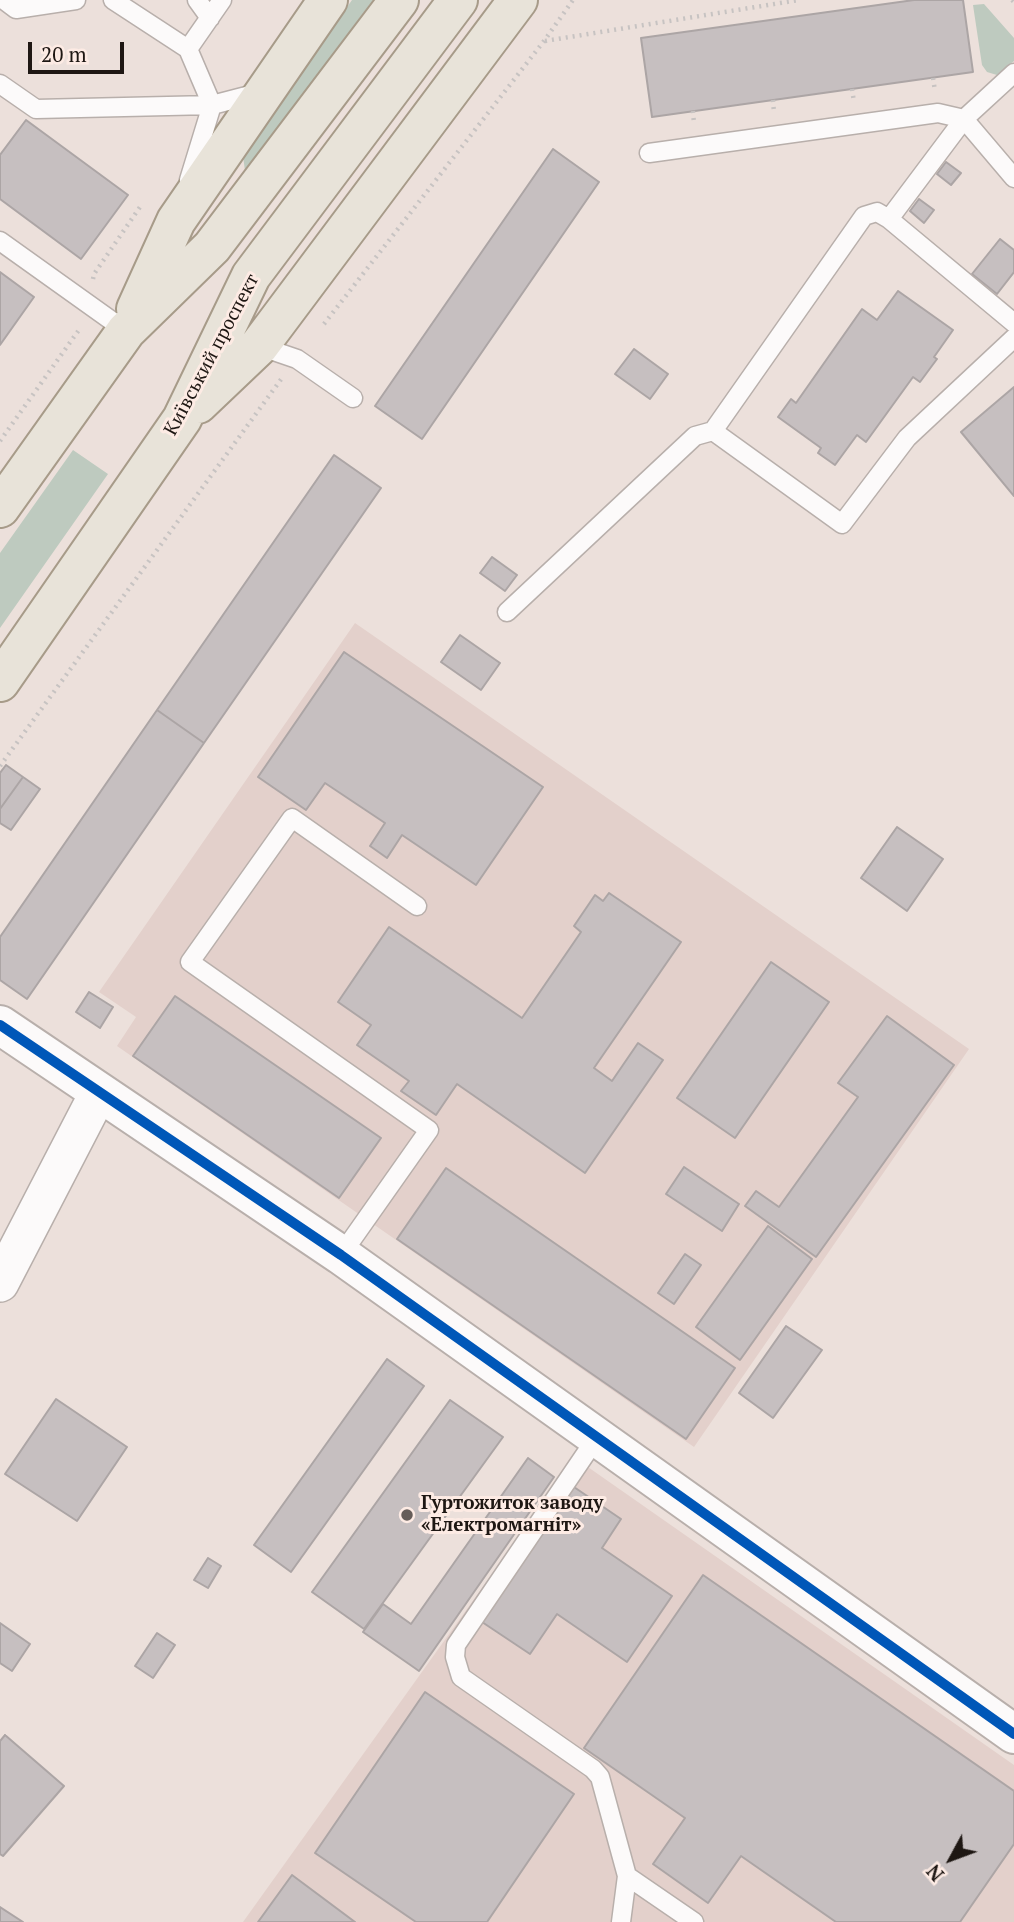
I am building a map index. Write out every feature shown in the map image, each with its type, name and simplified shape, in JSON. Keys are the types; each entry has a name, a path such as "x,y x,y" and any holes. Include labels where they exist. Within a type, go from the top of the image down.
{"main road":[{"path":"126,331 176,221 328,0"},
{"path":"0,508 126,331 212,247 398,0"},
{"name":"Київський проспект","path":"0,682 182,419 251,276 458,0"},
{"path":"182,419 259,346 518,0"}],"street":[{"path":"0,1025 341,1255 1014,1734"},
{"path":"0,1283 99,1092"}],"lane":[{"path":"4,0 16,9 76,0"},
{"path":"113,0 188,49 212,105 176,221"},
{"path":"197,0 210,18"},
{"path":"188,49 222,0"},
{"path":"889,219 964,119 1014,73"},
{"path":"0,84 36,109 212,105 265,91"},
{"path":"649,153 938,113 964,119 1014,178"},
{"path":"507,612 695,436 713,431 864,216 877,212 889,219 1014,323"},
{"path":"0,241 126,331"},
{"path":"713,431 842,524 907,438 1014,338"},
{"path":"259,346 297,359 353,398"},
{"path":"341,1255 429,1130 190,962 292,818 417,906"},
{"path":"597,1437 456,1645 455,1657 461,1677 593,1769 600,1777 627,1876 621,1922"},
{"path":"627,1876 694,1922"}],"path":[{"path":"0,766 297,359 573,0"},
{"path":"544,41 767,3 799,0"}],"shaded area":[{"path":"352,0 373,0 245,171 243,156"},
{"path":"984,4 1014,38 1014,61 997,75 987,72 982,65 973,5"},
{"path":"73,450 108,474 0,628 0,553"},
{"path":"355,623 969,1049 694,1447 117,1046 136,1017 99,992"},
{"path":"575,1458 1014,1765 1014,1922 243,1922"}],"building":[{"path":"914,0 963,0 973,72 652,117 641,38"},
{"path":"26,120 128,195 81,259 0,199 0,155"},
{"path":"553,149 599,182 422,439 375,406"},
{"path":"946,162 961,173 951,185 937,174"},
{"path":"919,199 934,210 924,223 910,211"},
{"path":"1000,239 1014,250 1014,272 997,294 972,274"},
{"path":"0,272 34,297 0,345"},
{"path":"898,291 953,330 920,382 913,377 866,442 857,435 835,465 818,453 821,448 778,417 791,399 796,403 862,309 877,320"},
{"path":"634,349 668,374 650,399 615,374"},
{"path":"1014,387 1014,496 961,432"},
{"path":"334,455 381,488 204,743 157,710"},
{"path":"492,557 517,575 505,591 480,573"},
{"path":"460,635 500,663 481,690 441,662"},
{"path":"344,652 543,787 476,885 402,835 387,858 370,846 385,823 325,783 306,810 258,777"},
{"path":"157,710 204,743 27,999 0,980 0,937"},
{"path":"6,765 23,777 0,809 0,773"},
{"path":"23,777 40,789 11,830 0,823 0,809"},
{"path":"897,827 943,859 907,911 861,878"},
{"path":"609,893 681,942 594,1068 612,1081 638,1043 663,1060 585,1173 457,1084 436,1115 401,1091 409,1081 357,1045 371,1025 338,1002 389,927 522,1018 581,932 574,926 595,895 603,901"},
{"path":"771,962 829,1002 735,1138 677,1098"},
{"path":"89,992 113,1007 100,1028 76,1012"},
{"path":"175,996 381,1138 339,1198 133,1056"},
{"path":"887,1016 954,1065 816,1257 745,1206 756,1191 779,1207 858,1097 838,1083"},
{"path":"684,1167 739,1204 722,1231 666,1194"},
{"path":"446,1168 735,1368 686,1439 397,1239"},
{"path":"768,1226 812,1259 740,1360 696,1327"},
{"path":"685,1254 701,1265 674,1304 658,1293"},
{"path":"786,1326 822,1350 773,1418 739,1393"},
{"path":"387,1359 424,1386 291,1572 254,1545"},
{"path":"56,1399 127,1447 77,1521 5,1474"},
{"name":"Гуртожиток заводу «Електромагніт»","path":"450,1400 503,1437 364,1629 312,1592"},
{"path":"528,1458 554,1477 419,1671 363,1632 383,1604 411,1624"},
{"path":"571,1485 621,1519 602,1548 672,1596 627,1662 557,1614 530,1654 479,1620"},
{"path":"208,1558 221,1566 208,1588 194,1580"},
{"path":"703,1575 1014,1791 1014,1844 960,1922 836,1922 741,1856 708,1903 653,1864 685,1818 584,1748"},
{"path":"0,1623 30,1644 12,1671 0,1663"},
{"path":"157,1633 175,1645 153,1678 135,1666"},
{"path":"425,1692 574,1794 487,1922 416,1922 315,1853"},
{"path":"5,1735 64,1786 3,1856 0,1854 0,1741"},
{"path":"292,1875 355,1922 258,1922"},
{"path":"0,1907 23,1922 0,1922"}],"cycle path":[{"path":"0,1025 341,1255 1014,1734"}],"place":[{"name":"Гуртожиток заводу «Електромагніт»","path":"407,1515"}]}
